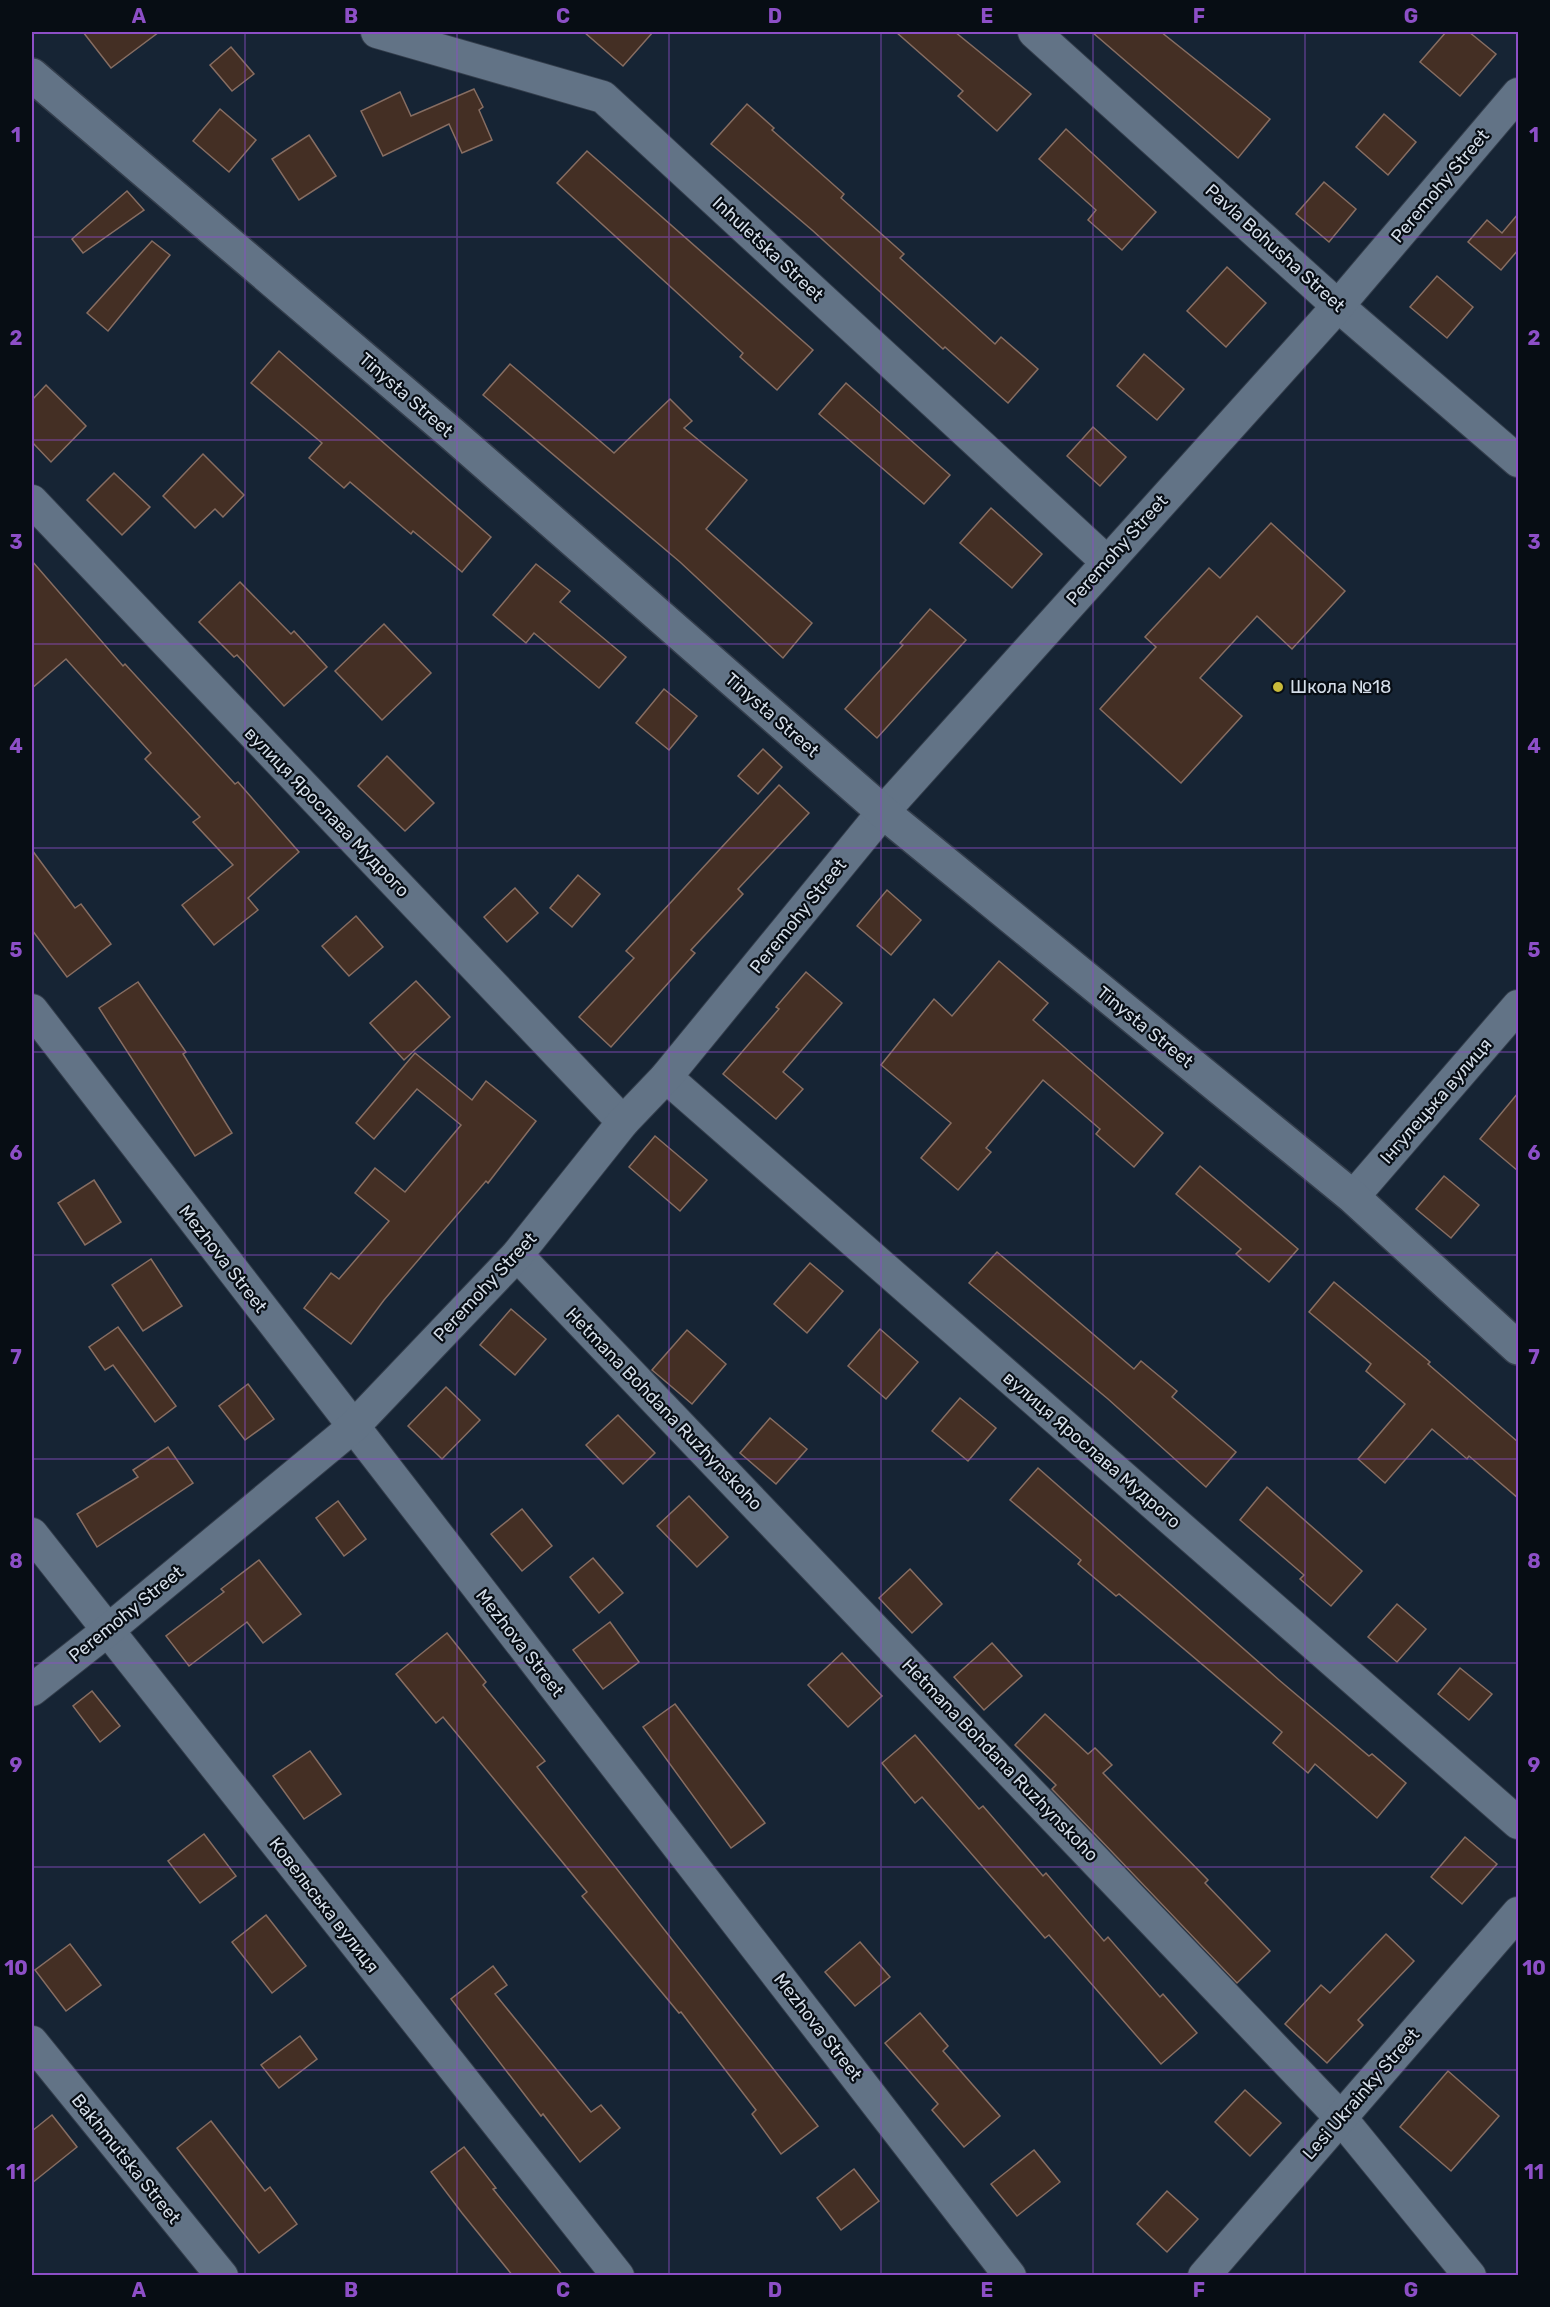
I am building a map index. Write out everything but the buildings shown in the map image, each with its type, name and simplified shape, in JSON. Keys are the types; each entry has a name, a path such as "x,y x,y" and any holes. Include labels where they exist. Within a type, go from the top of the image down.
{"street":[{"name":"Inhuletska Street","path":"377,32 603,97 1106,561"},
{"name":"Pavla Bohusha Street","path":"1034,32 1338,306 1518,461"},
{"name":"Tinysta Street","path":"32,75 451,433 883,812 1353,1197 1518,1348"},
{"name":"Peremohy Street","path":"32,1690 107,1631 353,1427 517,1255 623,1122 666,1077 883,812 1106,561 1338,306 1518,94"},
{"name":"вулиця Ярослава Мудрого","path":"32,501 623,1122"},
{"name":"Інгулецька вулиця","path":"1353,1197 1518,1006"},
{"name":"Mezhova Street","path":"32,1010 1010,2276"},
{"name":"вулиця Ярослава Мудрого","path":"666,1077 1518,1823"},
{"name":"Hetmana Bohdana Ruzhynskoho","path":"517,1255 1341,2116 1470,2276"},
{"name":"Ковельська вулиця","path":"32,1534 618,2276"},
{"name":"Lesi Ukrainky Street","path":"1204,2276 1518,1913"},
{"name":"Bakhmutska Street","path":"32,2042 222,2276"}],"place":[{"name":"Школа №18","path":"1278,687"}]}
